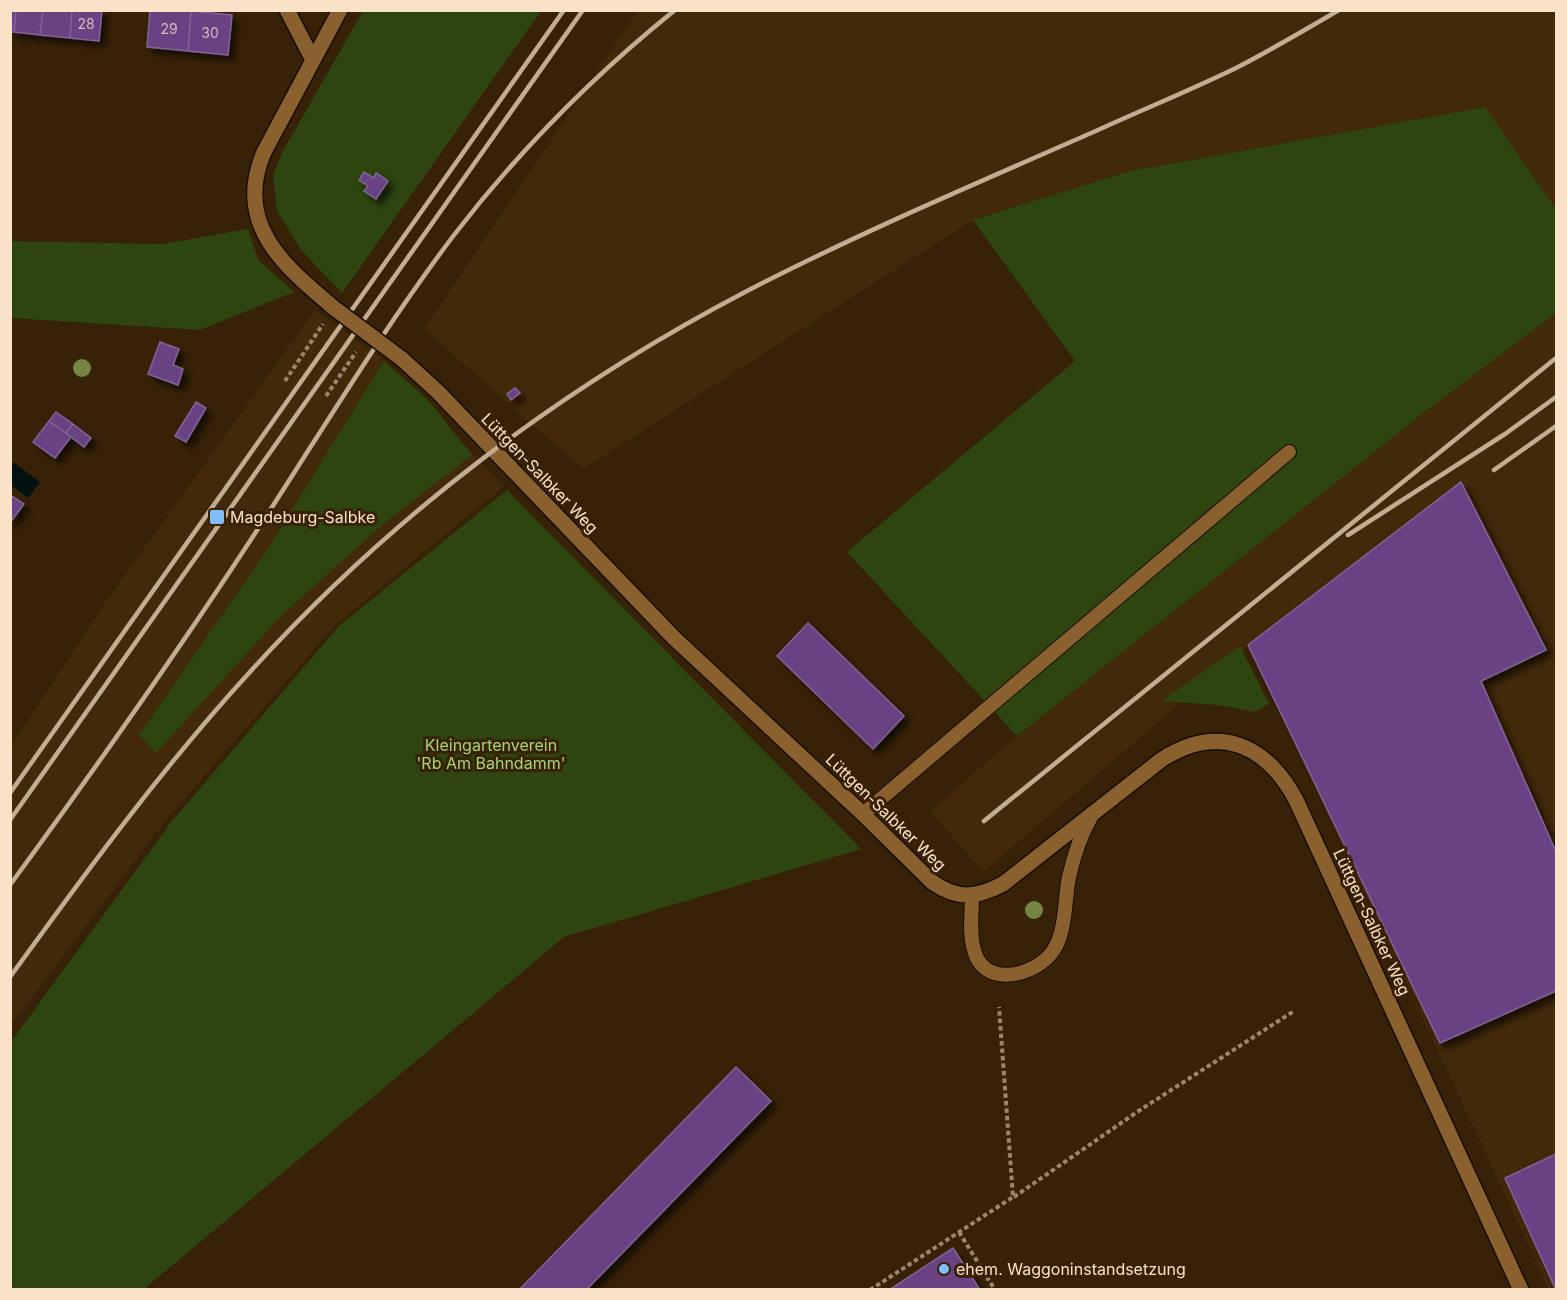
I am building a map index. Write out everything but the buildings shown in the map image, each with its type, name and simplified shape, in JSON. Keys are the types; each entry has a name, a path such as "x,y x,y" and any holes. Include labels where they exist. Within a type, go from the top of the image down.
{"street":[{"path":"287,10 313,60"},
{"name":"Lüttgen-Salbker Weg","path":"340,10 261,159 255,179 254,198 259,221 274,251 290,269 334,308 402,359 438,392 674,638 863,814 932,882 951,893 972,895 1003,884 1161,760 1186,747 1217,742 1236,744 1254,752 1274,768 1296,800 1521,1290"}],"lane":[{"path":"863,814 1289,452"},
{"name":"Lüttgen-Salbker Weg","path":"972,895 972,943 976,959 990,972 1004,976 1032,969 1049,956 1055,948 1073,862 1091,816"}],"path":[{"path":"285,381 334,308"},
{"path":"326,396 368,334"},
{"path":"999,1007 1013,1197"},
{"path":"870,1290 1013,1197 1137,1112 1294,1011"},
{"path":"959,1231 995,1290"}],"shaded area":[{"path":"638,11 1556,11 1556,209 1484,107 1130,171 973,220 583,469 424,329"},
{"path":"315,310 380,357 504,486 335,625 165,821 11,1025 11,746 107,600"},
{"path":"1556,313 1556,1289 1549,1289 1249,645 983,872 930,811 1017,736 1426,411"},
{"path":"13,462 40,482 28,498 11,485"}],"green space":[{"path":"363,11 541,11 342,293 302,251 277,211 273,174 283,151"},
{"path":"1485,107 1556,209 1556,313 1426,411 1017,736 847,552 1075,361 973,220 1130,171"},
{"path":"248,229 258,260 294,292 200,330 11,318 11,241 162,244"},
{"path":"384,361 429,401 472,455 382,525 281,616 156,753 139,735 267,550"},
{"name":"Kleingartenverein 'Rb Am Bahndamm'","path":"507,490 861,849 564,937 144,1289 11,1289 11,1042 172,821 339,626"},
{"path":"1240,646 1269,704 1255,712 1218,705 1161,701"}],"railway":[{"path":"10,793 564,10"},
{"path":"10,820 583,10"},
{"path":"10,885 190,630 374,349 454,235 504,174 558,116 615,61 675,10"},
{"path":"10,977 155,783 217,709 303,616 419,509 545,413 678,329 790,269 965,188 1236,68 1339,10"},
{"path":"984,821 1556,358"},
{"path":"1348,535 1505,434 1556,397"},
{"path":"1494,470 1556,426"}],"place":[{"name":"Magdeburg-Salbke","path":"217,517"},
{"name":"ehem. Waggoninstandsetzung","path":"944,1269"}]}
